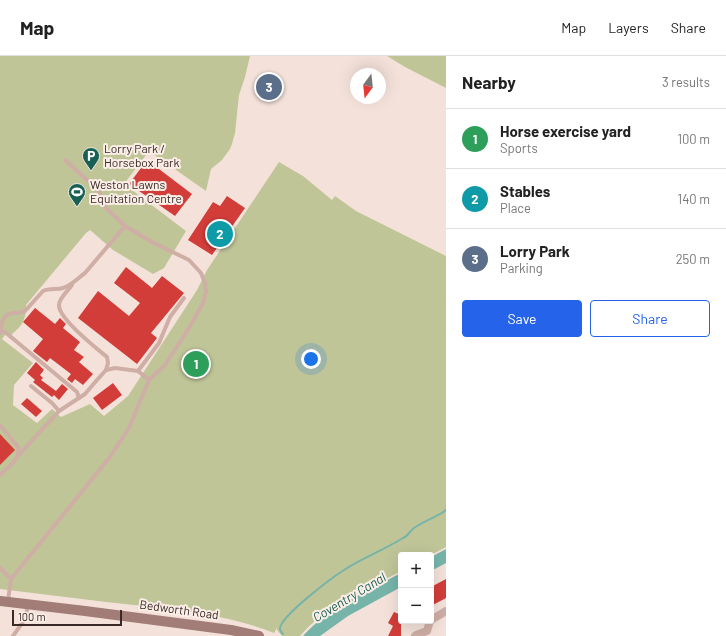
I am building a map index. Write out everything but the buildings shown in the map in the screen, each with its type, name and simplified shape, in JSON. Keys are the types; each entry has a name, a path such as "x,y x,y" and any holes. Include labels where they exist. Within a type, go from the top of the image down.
{"main road":[{"name":"Bedworth Road","path":"4,602 231,630 259,636"}],"street":[{"path":"434,618 446,611"},
{"path":"416,636 416,634 428,633"}],"lane":[{"path":"4,602 11,579 110,457 128,428 149,380 165,365 189,328 203,303 206,292 205,283 201,273 189,260 152,242 125,226 106,208 98,190 65,160"},
{"path":"0,475 59,411 85,394 106,370 108,363 106,357 64,319 59,310 58,304 78,277 85,273 125,226"},
{"path":"73,283 63,288 43,291 25,311 22,313 11,313 3,318 1,332 5,332 77,392 79,398"},
{"path":"138,371 159,343 170,317 184,298"},
{"path":"106,370 115,368 138,371 149,380"},
{"path":"31,386 52,403 59,411"},
{"path":"0,425 20,450 18,456"},
{"path":"0,568 11,579"},
{"path":"13,636 24,619 28,604"}],"green space":[{"path":"0,56 250,56 239,95 235,133 232,144 222,160 211,169 206,191 149,151 124,184 186,231 164,268 153,274 113,250 90,230 86,233 26,305 25,316 20,327 9,338 6,334 2,339 33,363 14,385 13,405 37,423 52,409 61,417 90,404 104,416 128,396 197,290 207,270 279,162 303,176 332,200 335,196 356,211 446,256 446,547 434,553 434,552 398,552 398,573 334,607 321,616 300,636 282,636 277,628 274,633 233,620 191,612 0,589"},
{"path":"387,56 446,56 446,88 405,67"}],"water":[{"path":"446,549 446,563 434,569 434,555"},
{"path":"398,575 398,589 348,616 320,636 303,636 324,616 362,593"}],"waterway":[{"path":"283,634 280,629 282,623 297,607 329,580 351,566 405,537 414,528 446,510"}],"place":[{"name":"Lorry Park","path":"269,87"},
{"name":"Lorry Park / Horsebox Park","path":"91,171"},
{"name":"Weston Lawns Equitation Centre","path":"77,207"},
{"name":"Stables","path":"220,234"},
{"name":"Horse exercise yard","path":"196,364"}],"water label":[{"name":"Coventry Canal","path":"349,597"}]}
